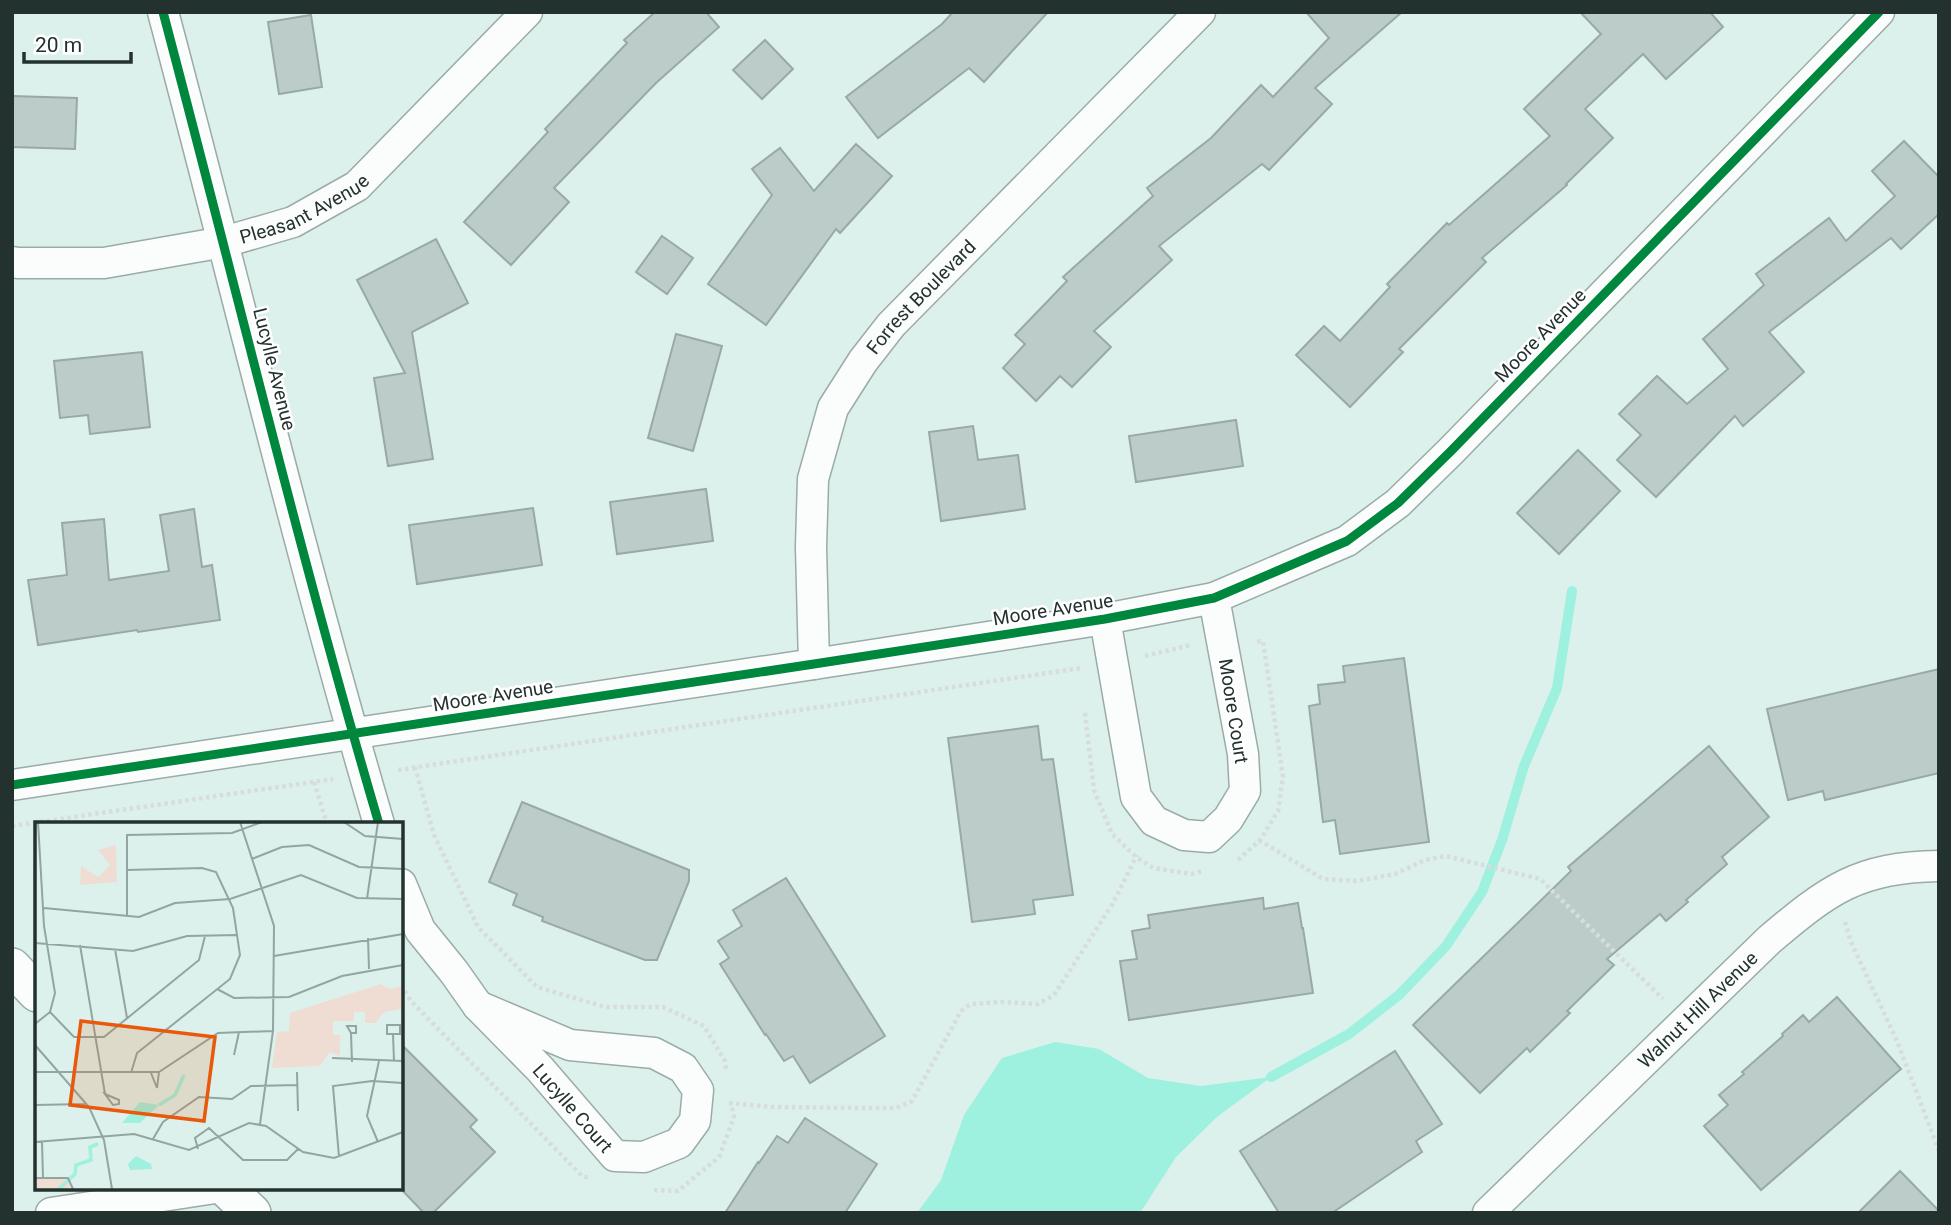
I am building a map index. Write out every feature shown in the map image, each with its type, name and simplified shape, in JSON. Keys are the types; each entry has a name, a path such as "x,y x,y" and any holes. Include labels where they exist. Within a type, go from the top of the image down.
{"street":[{"name":"Lucylle Avenue","path":"163,12 352,734"},
{"name":"Pleasant Avenue","path":"12,262 104,263 224,242 293,222 357,186 527,12"},
{"name":"Forrest Boulevard","path":"814,664 811,547 813,479 833,408 863,361 891,325 1200,12"},
{"name":"Moore Avenue","path":"12,785 1105,619 1214,598 1347,541 1398,503 1879,12"},
{"name":"Moore Court","path":"1154,821 1184,835 1209,837 1228,819 1245,792 1243,754 1214,598"},
{"path":"1105,619 1136,797 1154,821"},
{"path":"352,734 378,822"},
{"name":"Walnut Hill Avenue","path":"1488,1213 1769,940 1808,907 1854,880 1883,871 1939,866"},
{"name":"Lucylle Court","path":"402,886 420,930 478,1006 540,1069 615,1156 644,1157 679,1143 695,1121 698,1090 683,1068 654,1053 570,1045 478,1006"},
{"path":"12,967 35,991"},
{"path":"51,1213 202,1190"},
{"path":"228,1190 252,1213"}],"path":[{"path":"39,822 1113,664 1192,644 1223,645 1263,641 1283,777 1278,811 1260,840 1234,862"},
{"path":"1084,709 1094,790 1112,834 1153,868 1192,874 1213,868"},
{"path":"314,782 326,822"},
{"path":"1228,819 1323,879 1357,881 1395,874 1425,860 1446,856 1540,879 1686,1021"},
{"path":"697,1101 772,1107 896,1108 912,1101 961,1011 971,1003 1038,1004 1054,995 1112,905 1154,821"},
{"path":"12,826 35,823"},
{"path":"1837,888 1851,942 1897,1041 1939,1151"}],"shaded area":[{"path":"1055,1042 1099,1049 1148,1078 1201,1086 1271,1077 1217,1117 1176,1157 1140,1213 917,1213 941,1180 964,1115 1002,1058"}],"building":[{"path":"655,12 706,12 719,27 656,83 554,188 569,202 511,265 464,222 548,132 545,129 627,43 624,40"},
{"path":"953,12 1048,12 984,82 969,68 878,138 846,97 942,24"},
{"path":"1306,12 1402,12 1315,88 1332,104 1269,170 1262,164 1159,246 1172,260 1094,331 1111,347 1072,387 1060,376 1036,401 1003,368 1025,344 1015,335 1067,281 1063,277 1153,196 1147,188 1211,138 1261,85 1273,97 1329,38"},
{"path":"1580,12 1710,12 1723,27 1666,79 1643,54 1585,109 1613,138 1567,185 1482,258 1486,262 1399,349 1403,352 1350,407 1296,355 1324,326 1340,341 1390,287 1387,284 1447,223 1449,225 1550,136 1524,109 1601,34"},
{"path":"311,15 322,87 279,94 268,22"},
{"path":"765,40 793,69 762,99 733,70"},
{"path":"12,96 77,98 75,149 12,147"},
{"path":"1904,141 1939,177 1939,214 1901,249 1891,238 1769,332 1804,372 1743,426 1735,416 1656,497 1617,460 1641,435 1619,414 1657,376 1687,404 1728,369 1703,339 1764,285 1756,274 1829,218 1846,241 1895,196 1872,171"},
{"path":"856,144 892,176 840,233 836,229 766,325 708,284 772,195 752,169 780,148 814,191"},
{"path":"662,236 693,258 667,294 636,272"},
{"path":"436,239 468,303 412,332 433,459 388,466 374,378 405,373 357,280"},
{"path":"676,334 722,346 693,451 648,438"},
{"path":"142,352 150,427 90,434 88,415 60,418 54,361"},
{"path":"1236,420 1243,466 1136,482 1129,436"},
{"path":"973,426 978,460 1018,455 1025,509 941,521 929,432"},
{"path":"1578,450 1620,491 1559,554 1517,513"},
{"path":"706,489 713,541 617,554 610,502"},
{"path":"533,508 542,565 417,584 409,525"},
{"path":"194,509 202,567 212,565 220,620 38,645 28,580 67,575 62,523 104,519 109,580 169,571 160,515"},
{"path":"1404,658 1429,842 1340,854 1335,820 1323,822 1309,706 1320,704 1318,685 1345,682 1343,666"},
{"path":"1939,669 1939,773 1825,800 1823,791 1788,800 1767,709"},
{"path":"1038,726 1042,760 1053,759 1073,895 1033,900 1035,914 972,922 948,738"},
{"path":"1709,746 1769,817 1722,857 1727,864 1686,900 1688,902 1666,921 1660,914 1607,959 1614,965 1567,1011 1570,1013 1530,1052 1527,1048 1480,1093 1413,1025 1571,871 1568,867"},
{"path":"522,802 689,870 689,881 657,960 645,960 542,921 543,917 513,905 517,894 489,882"},
{"path":"786,878 885,1036 810,1083 793,1056 784,1061 720,964 729,958 718,941 742,926 733,910"},
{"path":"1263,898 1264,909 1298,903 1313,993 1129,1020 1120,961 1137,959 1132,931 1150,928 1148,915"},
{"path":"1837,997 1901,1069 1761,1190 1704,1126 1728,1105 1719,1095 1744,1074 1742,1072 1803,1015 1809,1022"},
{"path":"402,1045 477,1120 470,1127 495,1152 433,1213 424,1213 402,1190"},
{"path":"1395,1051 1442,1124 1416,1141 1422,1152 1332,1213 1279,1213 1240,1151"},
{"path":"805,1118 877,1164 845,1213 725,1213 777,1136 788,1143"},
{"path":"1900,1171 1939,1213 1858,1213"}],"waterway":[{"path":"1271,1077 1349,1034 1399,995 1446,946 1482,892 1502,840 1524,766 1557,688 1572,591"}],"cycle path":[{"path":"163,12 295,521 378,822"},
{"path":"12,785 1105,619 1214,598 1347,541 1398,503 1879,12"}]}
